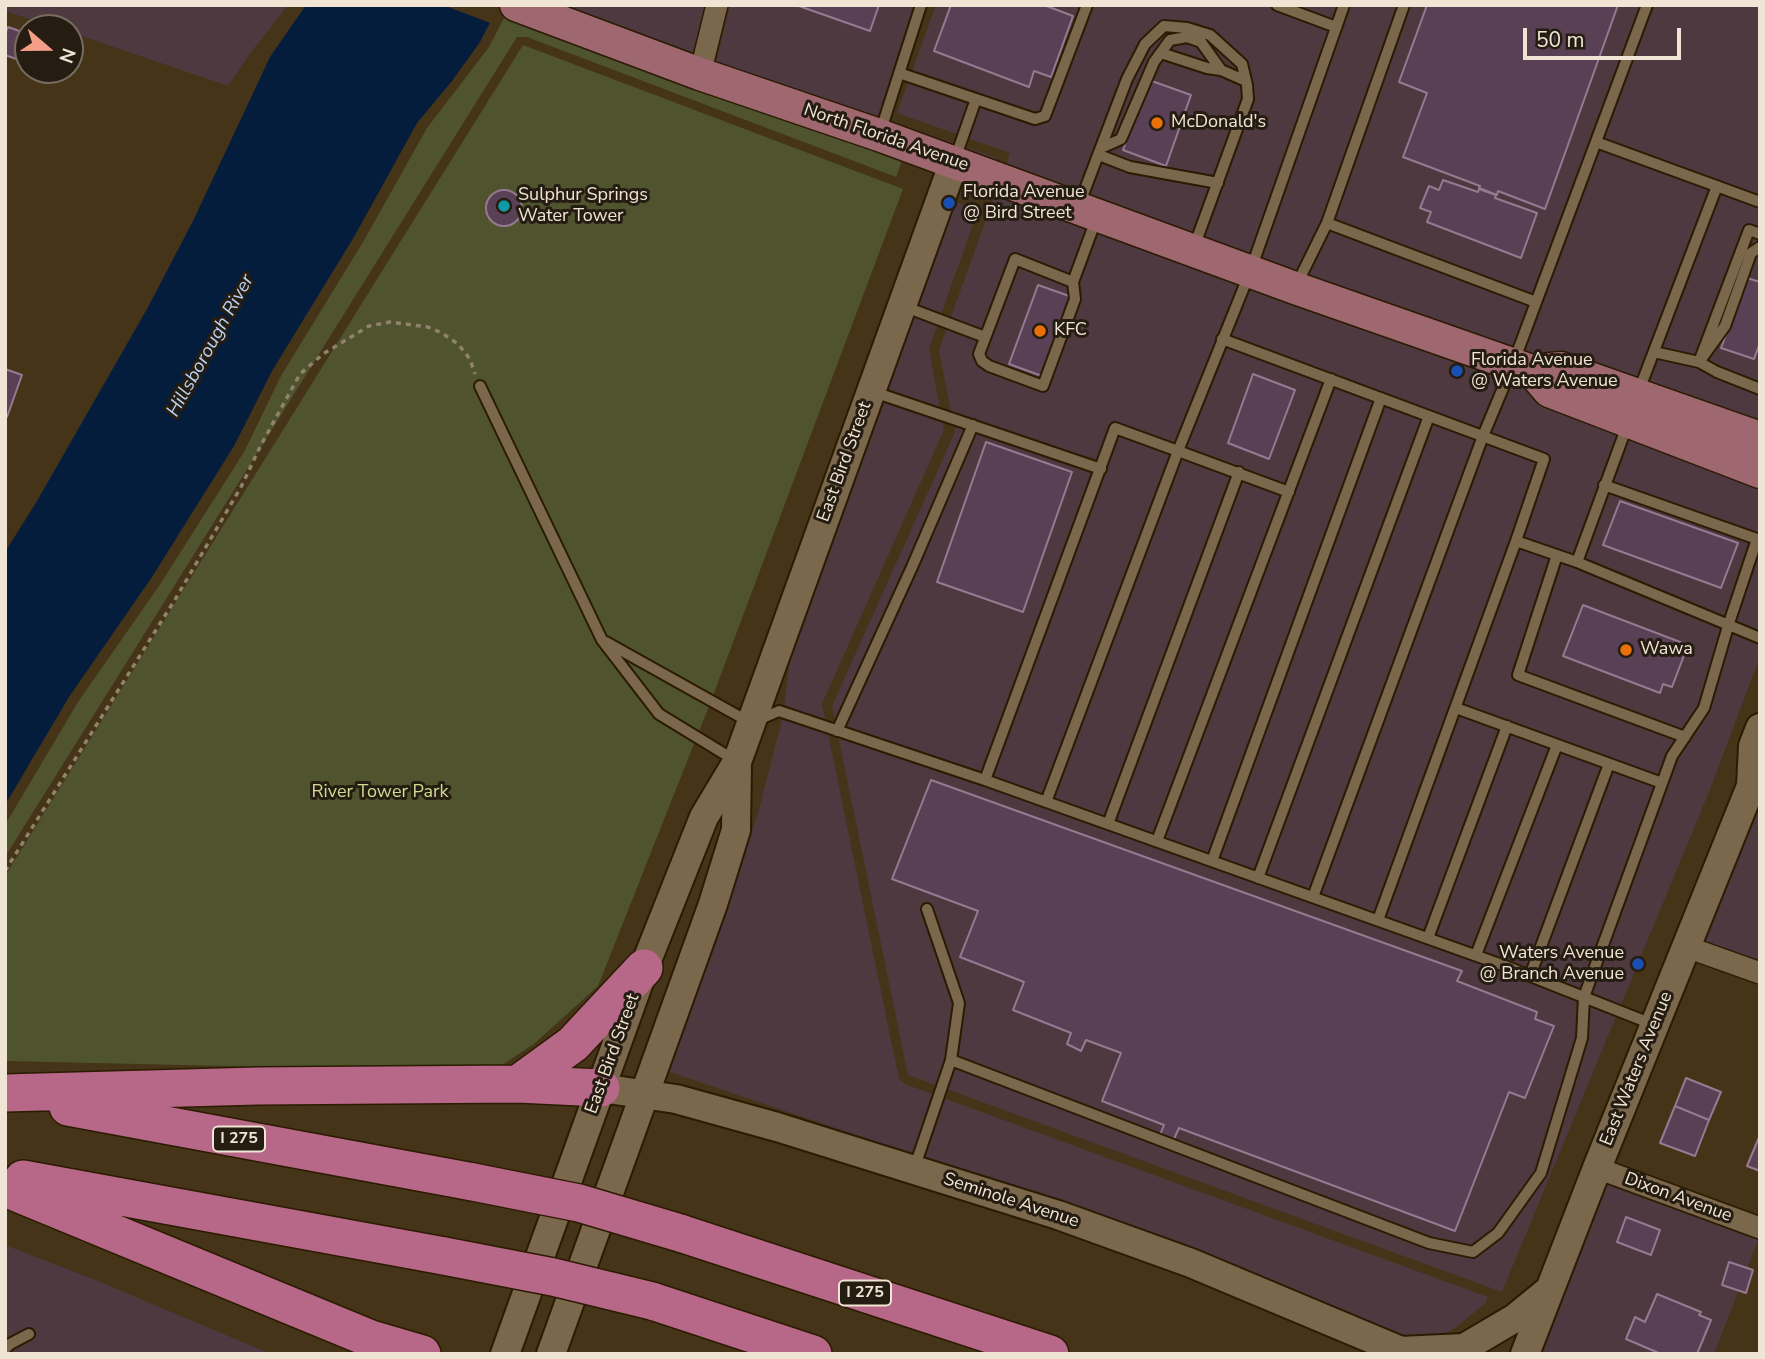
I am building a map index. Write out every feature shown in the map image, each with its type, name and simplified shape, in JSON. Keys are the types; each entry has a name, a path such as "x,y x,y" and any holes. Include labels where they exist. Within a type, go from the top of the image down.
{"highway":[{"path":"518,1084 573,1044 644,968"},
{"path":"5,1094 257,1086 518,1084 601,1088"},
{"name":"I 275","path":"5,1094 579,1203 680,1233 1050,1354"},
{"path":"5,1176 553,1277 652,1301 813,1354"},
{"path":"5,1188 381,1346 422,1354"}],"main road":[{"name":"North Florida Avenue","path":"516,5 700,74 879,135 1250,272 1522,368 1561,368 1632,409 1760,472"},
{"name":"North Florida Avenue","path":"1632,409 1760,438"}],"street":[{"path":"700,74 717,5"},
{"name":"East Bird Street","path":"505,1354 644,968 704,817 737,762 954,162"},
{"name":"East Waters Avenue","path":"1525,1354 1597,1168 1755,781 1753,746 1760,728"},
{"name":"East Bird Street","path":"551,1354 713,904 736,831 737,762"},
{"path":"1686,947 1760,973"},
{"name":"Seminole Avenue","path":"601,1088 646,1093 778,1127 1058,1215 1191,1263 1404,1352"},
{"name":"Dixon Avenue","path":"1597,1168 1760,1228"},
{"path":"1404,1352 1464,1348 1516,1318 1550,1289"}],"lane":[{"path":"879,135 921,5"},
{"path":"899,73 1035,119 1045,116 1087,5"},
{"path":"1277,5 1336,27"},
{"path":"1046,802 1178,450 1250,272 1344,5"},
{"path":"1295,288 1327,223 1404,5"},
{"path":"1313,897 1483,436 1522,368 1536,302 1647,5"},
{"path":"1073,282 1014,260 979,354 982,361 1043,386 1075,299 1073,282 1100,151 1127,79 1145,44 1164,26 1187,28 1210,36 1242,64 1246,81 1248,99 1244,113 1193,250"},
{"path":"1100,151 1121,139 1154,62 1170,40 1187,37 1201,42 1221,70"},
{"path":"1161,53 1221,70 1246,81"},
{"path":"954,162 976,99"},
{"path":"1596,142 1760,202"},
{"path":"1100,151 1130,167 1218,183"},
{"path":"1577,562 1717,186"},
{"path":"1327,223 1536,302"},
{"path":"1699,362 1749,230 1760,234"},
{"path":"1699,362 1725,327 1751,253 1760,247"},
{"path":"902,306 985,337"},
{"path":"1222,339 1544,459 1378,920"},
{"path":"1654,352 1699,362 1717,372 1760,388"},
{"path":"1157,841 1331,379"},
{"path":"480,386 602,640 659,715 737,762"},
{"path":"871,391 1101,469"},
{"path":"1212,861 1381,398"},
{"path":"1258,878 1429,415"},
{"path":"837,731 912,567 972,425"},
{"path":"985,780 1115,428 1289,492"},
{"path":"1108,824 1239,472"},
{"path":"951,1060 1429,1243 1473,1252 1498,1233 1541,1173 1582,1038 1584,997 1672,756 1704,708 1756,539 1604,485"},
{"path":"1516,541 1577,562 1760,638"},
{"path":"1557,555 1518,675 1685,737"},
{"path":"602,640 751,723 779,711 985,780 1378,920 1655,1025"},
{"path":"1455,708 1662,783"},
{"path":"1428,938 1507,726"},
{"path":"1476,956 1557,745"},
{"path":"1530,976 1609,764"},
{"path":"914,1169 951,1060 959,1003 927,909"},
{"path":"5,1349 10,1343 29,1334"}],"path":[{"path":"5,872 176,598 241,486 300,374 323,354 369,326 390,322 428,327 458,344 470,359 480,386"}],"shaded area":[{"path":"5,5 288,5 228,86 84,37 84,14 14,14 5,11"},
{"path":"547,5 705,5 691,59"},
{"path":"730,5 925,5 889,118 997,158 995,162 715,67"},
{"path":"936,5 1760,5 1760,656 1709,792 1502,1292 908,1075 832,706 955,432 939,350 1010,153 897,113"},
{"path":"953,201 978,210 929,349 944,430 822,704 899,1079 905,1084 1488,1297 1485,1304 1451,1331 1429,1338 1404,1338 1107,1220 667,1071 757,817 783,716 791,648"},
{"path":"1760,804 1760,962 1703,941"},
{"path":"1607,1185 1758,1240 1714,1354 1541,1354"},
{"path":"5,1245 98,1281 271,1354 5,1354"}],"green space":[{"path":"506,14 903,158 896,177 527,37 517,37 5,857 5,825 78,702 161,583 244,452 281,376 363,242 427,128 489,47"},
{"name":"River Tower Park","path":"523,45 903,189 711,701 598,986 535,1043 492,1072 5,1061 5,876"}],"water":[{"name":"Hillsborough River","path":"306,5 499,5 480,42 417,123 354,237 272,371 234,446 152,577 69,697 5,805 5,552 147,309 193,221 270,57"}],"pier":[{"path":"443,5 502,5 493,24"}],"building":[{"path":"796,5 879,5 870,31"},
{"path":"951,5 1044,5 1073,16 1051,77 1034,71 1029,87 934,51"},
{"path":"1427,5 1618,5 1545,209 1498,191 1497,195 1403,157 1427,93 1399,82"},
{"path":"8,27 14,29 14,58 5,55 5,34"},
{"name":"McDonald's","path":"1149,80 1191,95 1166,166 1123,150"},
{"path":"1443,180 1478,192 1479,189 1496,195 1495,198 1537,213 1521,258 1427,222 1431,212 1420,208 1429,186 1439,190"},
{"name":"Sulphur Springs Water Tower","path":"504,190 516,196 522,208 516,220 504,226 492,220 486,208 492,196"},
{"path":"1747,278 1760,282 1760,343 1754,359 1721,348"},
{"name":"KFC","path":"1038,285 1072,297 1042,376 1009,364"},
{"path":"5,369 22,375 7,417 5,416"},
{"path":"1253,374 1295,390 1269,459 1228,443"},
{"path":"986,442 1072,472 1023,612 937,582"},
{"path":"1620,501 1738,543 1721,588 1603,545"},
{"name":"Wawa","path":"1583,605 1688,645 1672,687 1663,684 1660,693 1563,656"},
{"path":"931,780 1462,971 1457,981 1537,1012 1535,1019 1554,1026 1525,1098 1509,1092 1455,1231 1179,1128 1173,1141 1160,1135 1164,1125 1102,1101 1121,1053 1086,1040 1081,1051 1067,1044 1071,1033 1013,1010 1024,982 960,957 978,911 892,879"},
{"path":"1686,1078 1721,1092 1709,1120 1675,1106"},
{"path":"1675,1106 1709,1120 1695,1156 1660,1143"},
{"path":"1760,1135 1760,1171 1747,1166"},
{"path":"1626,1217 1660,1230 1651,1255 1617,1242"},
{"path":"1729,1262 1753,1270 1746,1293 1722,1285"},
{"path":"1657,1294 1701,1312 1699,1315 1711,1320 1697,1354 1661,1354 1626,1339 1635,1317 1645,1322"}],"place":[{"name":"McDonald's","path":"1157,123"},
{"name":"Florida Avenue @ Bird Street","path":"949,203"},
{"name":"Sulphur Springs Water Tower","path":"504,206"},
{"name":"KFC","path":"1040,331"},
{"name":"Florida Avenue @ Waters Avenue","path":"1457,371"},
{"name":"Wawa","path":"1626,650"},
{"name":"Waters Avenue @ Branch Avenue","path":"1638,964"}]}
